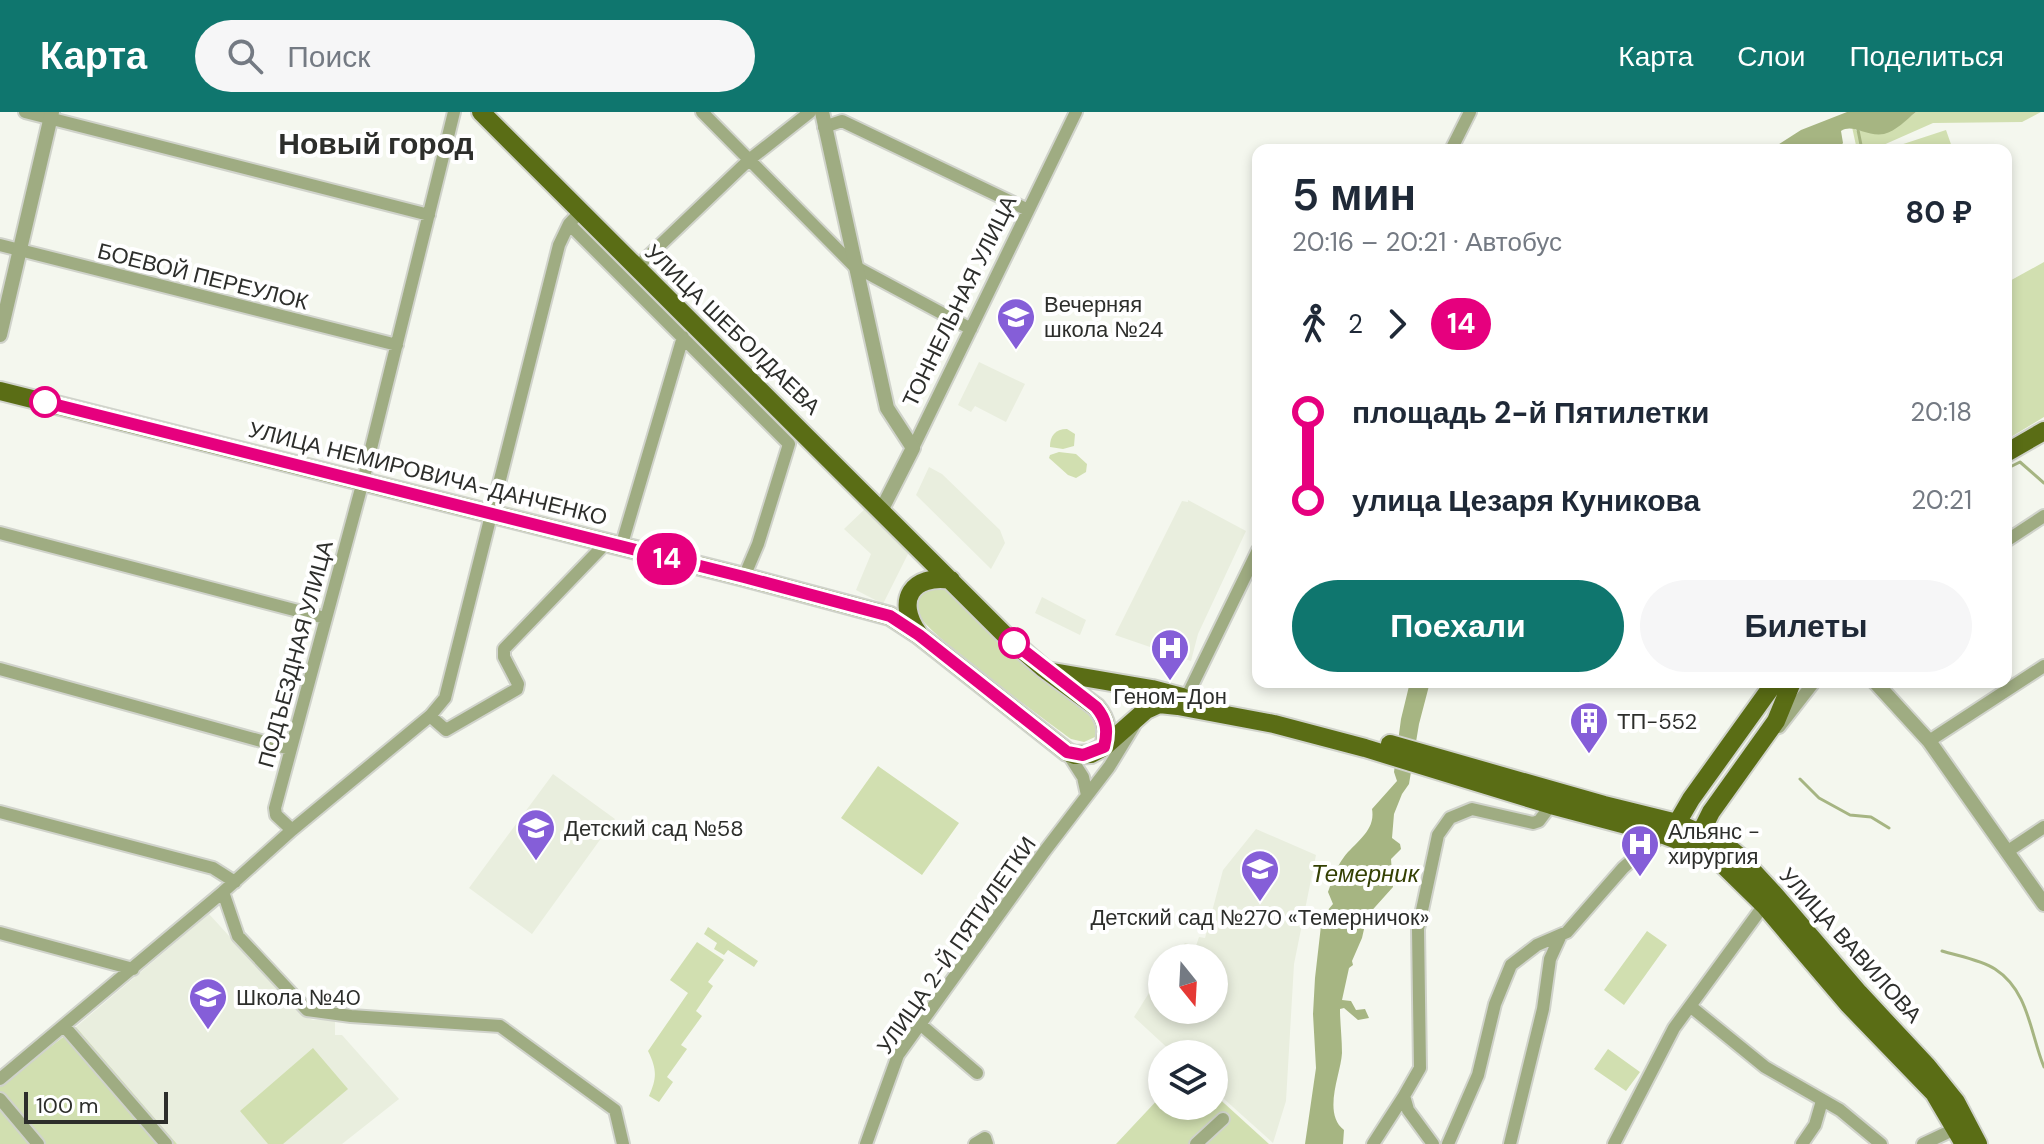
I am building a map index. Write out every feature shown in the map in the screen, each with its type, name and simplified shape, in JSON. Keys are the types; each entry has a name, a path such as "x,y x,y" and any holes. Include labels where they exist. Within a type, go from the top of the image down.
{"main road":[{"name":"УЛИЦА ШЕБОЛДАЕВА","path":"481,112 574,218 636,268 882,509 1006,636 1047,671 1080,692 1103,714 1107,734 1104,747"},
{"name":"УЛИЦА НЕМИРОВИЧА-ДАНЧЕНКО","path":"0,391 890,616 919,635 1067,752"},
{"path":"2012,450 2044,431"},
{"path":"919,635 909,618 907,601 911,594 916,586 930,579 951,580"},
{"path":"1047,671 1179,700 1278,715 1466,773"},
{"path":"1670,829 1771,688"},
{"path":"1697,839 1734,778 1776,721 1790,688"},
{"path":"1067,752 1083,755 1104,747 1134,719 1159,704 1179,700"},
{"path":"1734,778 1741,730"},
{"name":"УЛИЦА ВАВИЛОВА","path":"1466,773 1551,805 1670,829"},
{"name":"УЛИЦА ВАВИЛОВА","path":"1466,773 1697,839 1723,843 1739,856 1927,1066 1956,1102 1978,1144"},
{"name":"УЛИЦА ВАВИЛОВА","path":"1697,839 1764,905 1848,1004 1934,1093 1960,1136"}],"street":[{"path":"25,112 52,115 429,215"},
{"name":"ПОДЪЕЗДНАЯ УЛИЦА","path":"292,830 276,815 275,808 363,481 454,112"},
{"path":"702,112 854,266 971,329"},
{"path":"636,268 749,160 810,112"},
{"name":"ТОННЕЛЬНАЯ УЛИЦА","path":"882,509 1076,112"},
{"path":"1454,144 1470,112"},
{"path":"0,335 52,115"},
{"path":"913,448 887,408 823,119 842,121 1028,210"},
{"path":"0,1079 430,716 445,698 559,245 574,218 683,337 789,444 758,544 744,577"},
{"name":"БОЕВОЙ ПЕРЕУЛОК","path":"0,245 397,345"},
{"path":"430,716 446,730 517,689 518,684 504,657 504,649 614,545 683,337"},
{"path":"2012,537 2044,516"},
{"path":"0,533 325,618"},
{"path":"1179,700 1252,561"},
{"path":"2012,687 2044,666"},
{"path":"0,669 290,749"},
{"path":"1760,743 1777,729 1809,688"},
{"path":"1880,688 1929,741 2044,904"},
{"path":"1929,741 2010,688"},
{"name":"УЛИЦА 2-Й ПЯТИЛЕТКИ","path":"866,1144 898,1055 1100,780 1129,736 1134,719"},
{"path":"1100,780 1104,747"},
{"path":"1067,752 1083,777 1087,795"},
{"path":"1373,1144 1420,1068 1418,929 1438,835 1450,818 1472,809 1533,823 1539,821 1551,805"},
{"path":"0,812 213,868 235,882"},
{"path":"2008,851 2044,827"},
{"path":"1510,1144 1543,1009 1550,959 1560,937 1623,868 1670,829"},
{"path":"223,892 238,936 307,1010 500,1026 615,1110 623,1144"},
{"path":"1614,1144 1662,1050 1690,1006 1764,905"},
{"path":"0,933 133,969"},
{"path":"1448,1144 1478,1075 1495,1004 1511,965 1537,945 1560,937"},
{"path":"1690,1006 1765,1067 1840,1110 1881,1144"},
{"path":"920,1024 977,1073"},
{"path":"64,1026 166,1144"},
{"path":"1404,1096 1408,1110 1433,1144"},
{"path":"0,1099 38,1144"},
{"path":"1802,1144 1815,1125 1822,1101"},
{"path":"1196,1144 1222,1120"},
{"path":"1923,1144 1960,1136"}],"shaded area":[{"path":"1916,112 2041,112 2022,122 1933,123 1886,144 1856,144 1852,127 1857,131 1900,125"},
{"path":"1946,130 1951,144 1903,144"},
{"path":"2044,262 2044,417 2012,436 2012,280"},
{"path":"979,362 1025,384 1006,422 975,406 971,412 958,405"},
{"path":"1067,429 1075,434 1074,446 1063,449 1050,447 1054,434"},
{"path":"1059,452 1076,454 1087,464 1086,472 1076,478 1068,475 1049,458"},
{"path":"929,467 942,474 1000,530 1005,543 991,569 916,495"},
{"path":"1188,500 1246,531 1198,634 1191,661 1115,635 1182,501"},
{"path":"867,507 909,552 883,604 856,590 871,554 844,529"},
{"path":"931,587 946,589 1091,710 1098,728 1095,737 1084,742 1071,739 940,638 917,612 919,597"},
{"path":"1042,597 1086,620 1080,635 1035,613"},
{"path":"878,766 959,823 922,875 841,818"},
{"name":"Детский сад №58","path":"553,774 615,819 532,934 469,888"},
{"path":"1256,829 1316,855 1294,964 1286,1101 1273,1143 1228,1103 1228,1040 1159,1040 1134,1017 1148,994 1148,1024 1228,1024 1228,944 1197,944 1199,937 1205,938 1223,870"},
{"name":"Школа №40","path":"209,914 302,1016 313,1020 335,1020 335,1035 342,1035 399,1099 342,1144 177,1144 76,1027"},
{"path":"708,927 758,961 754,967 728,950 724,955 714,949 717,943 704,934"},
{"path":"1647,931 1667,945 1624,1005 1604,990"},
{"path":"697,942 724,960 708,982 713,986 696,1011 702,1016 681,1045 687,1049 667,1077 673,1082 659,1102 649,1096 655,1074 648,1051 688,993 670,980"},
{"path":"76,1027 177,1144 0,1144 0,1086"},
{"path":"313,1048 348,1089 283,1144 268,1144 240,1111"},
{"path":"1608,1049 1640,1072 1626,1091 1594,1069"},
{"path":"1228,1107 1269,1144 1116,1144 1148,1110 1148,1120 1228,1120"}],"water":[{"path":"1847,112 1916,112 1897,128 1884,134 1850,129 1841,131 1842,144 1779,144 1801,130"},
{"name":"Темерник","path":"1409,688 1428,688 1409,784 1394,814 1392,838 1401,849 1391,859 1393,887 1367,916 1353,965 1349,968 1342,1000 1351,1001 1356,1010 1365,1009 1369,1018 1358,1020 1344,1008 1340,1009 1342,1053 1333,1104 1334,1114 1344,1130 1343,1144 1305,1144 1316,1068 1313,1014 1322,917 1333,904 1328,892 1339,865 1368,830 1372,809 1397,781 1394,772"}],"waterway":[{"path":"1858,130 1861,144"},
{"path":"2012,466 2020,462 2044,483"},
{"path":"1800,779 1819,798 1850,815 1871,817 1889,828"},
{"path":"1942,951 1983,963 2006,978 2022,1001 2044,1067"}],"bus line":[{"name":"14","path":"45,402 890,616 919,635 1067,752 1091,754 1104,747 1107,726 1103,714 1080,692 1043,668 1014,643"}],"place":[{"name":"Вечерняя школа №24","path":"1016,351"},
{"name":"Геном-Дон","path":"1170,682"},
{"name":"ТП-552","path":"1589,755"},
{"name":"Детский сад №58","path":"536,862"},
{"name":"Альянс - хирургия","path":"1640,878"},
{"name":"Детский сад №270 «Темерничок»","path":"1260,903"},
{"name":"Школа №40","path":"208,1031"}],"district":[{"name":"Новый город","path":"376,144"}]}
